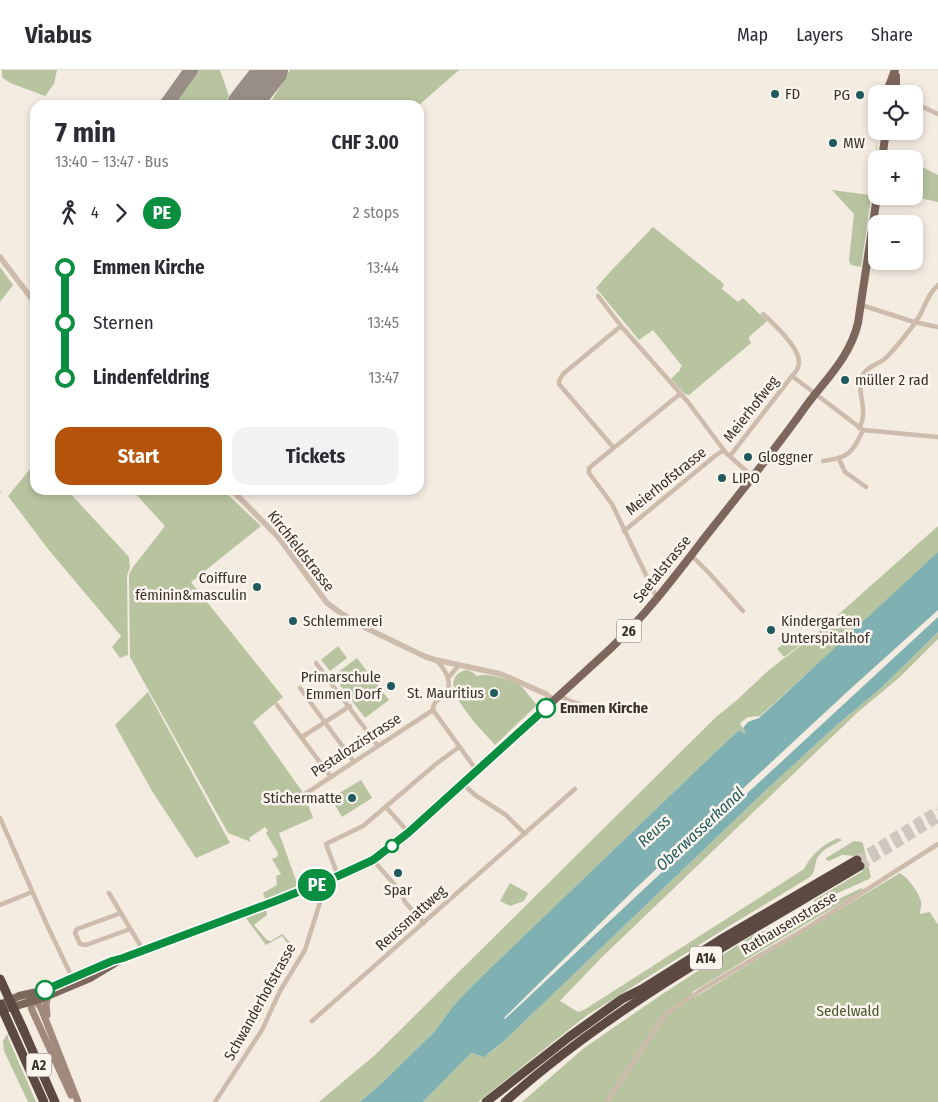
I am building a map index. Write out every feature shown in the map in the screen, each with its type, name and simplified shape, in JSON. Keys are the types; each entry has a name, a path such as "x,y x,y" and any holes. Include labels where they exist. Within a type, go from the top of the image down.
{"highway":[{"name":"A14","path":"494,1102 572,1039 642,989 720,940 858,863 650,993 558,1059 505,1102"},
{"name":"A2","path":"0,979 55,1102"},
{"name":"A14","path":"486,1102 569,1036 622,999 642,989"},
{"name":"A2","path":"0,1005 44,1102"}],"main road":[{"path":"889,85 895,70"},
{"path":"895,70 896,85"},
{"name":"Seetalstrasse","path":"0,1012 112,961 265,906 373,860 408,833 554,701 624,636 657,598 754,477 815,394 838,368 857,328 876,205"},
{"name":"Seetalstrasse","path":"0,1005 15,998 32,999 48,996 94,976 123,958"},
{"path":"48,996 46,1004 48,1023"},
{"path":"32,999 48,1023 78,1102"},
{"path":"32,999 74,1102"}],"street":[{"path":"923,108 938,114"},
{"path":"0,257 30,296"},
{"path":"823,461 839,459 849,454 863,421 860,382 862,375 887,357 921,313 928,295 938,285"},
{"name":"Meierhofstrasse","path":"598,296 724,450 754,477"},
{"path":"861,305 914,322 938,327"},
{"path":"763,314 797,353 798,367 792,376 861,429 938,437"},
{"path":"613,447 559,381 563,374 622,326"},
{"name":"Meierhofweg","path":"730,456 792,376"},
{"name":"Meierhofstrasse","path":"657,598 612,504 589,473 589,468 680,394"},
{"name":"Meierhofstrasse","path":"624,531 724,450"},
{"path":"839,459 845,472 866,487"},
{"name":"Kirchfeldstrasse","path":"237,495 279,538 327,603 342,614 366,628 436,660 501,674 546,694 554,701"},
{"path":"691,555 743,611"},
{"path":"436,660 444,667 448,678 447,690 434,702 433,710 477,771"},
{"path":"316,663 350,706 378,746"},
{"path":"448,678 459,665"},
{"path":"300,688 326,721 354,762"},
{"path":"560,695 567,700 580,704 630,712"},
{"path":"277,705 331,776"},
{"path":"302,737 350,706"},
{"name":"Pestalozzistrasse","path":"305,794 433,710"},
{"path":"338,876 326,844 357,830 371,820 436,764 459,747"},
{"path":"463,784 475,796 506,815 526,834"},
{"name":"Reussmattweg","path":"312,1022 576,789"},
{"path":"386,807 408,833"},
{"path":"0,818 32,892 70,971"},
{"name":"Rathausenstrasse","path":"607,1102 665,1015 671,1010 704,988 810,926 938,844"},
{"path":"373,860 401,892 406,902 424,923"},
{"name":"Schwanderhofstrasse","path":"215,1102 262,1030 280,991 305,950 324,889 324,882"},
{"path":"0,905 32,892"},
{"path":"109,893 143,950"},
{"path":"121,913 77,929 75,934 80,944 86,945 130,929"}],"green space":[{"path":"2,70 57,70 54,84 45,96 10,83 2,77"},
{"path":"197,70 220,70 229,96 227,100 174,100"},
{"path":"290,70 459,70 424,101 272,100"},
{"path":"923,168 938,175 938,202 923,199"},
{"path":"832,190 868,195 868,205 870,205 861,267 851,265 849,260 854,214"},
{"path":"653,227 724,284 722,289 738,302 743,298 767,321 749,337 751,343 689,395 685,394 671,379 682,366 653,330 639,340 596,288"},
{"path":"0,267 13,285 0,302"},
{"path":"30,469 30,495 72,495 129,557 130,567 127,576 128,655 120,658 112,647 121,636 48,549 8,496"},
{"path":"137,495 228,495 261,526 191,582 283,697 253,722 304,794 313,818 279,833 298,886 265,899 263,893 277,885 276,876 281,874 272,859 277,857 278,853 266,833 268,831 265,827 249,838 251,842 228,833 130,657 129,574 165,526"},
{"path":"938,526 938,552 760,716 748,717 740,723 746,734 739,730 706,761 475,983 454,1005 435,1031 383,1082 360,1102 319,1102 375,1055 716,717 769,670 822,629"},
{"path":"938,632 938,639 900,677 858,712 601,958 560,1001 578,1012 584,1010 804,869 814,855 827,843 838,838 842,840 820,854 814,872 810,877 586,1016 478,1102 423,1102 471,1053 485,1055 504,1041 766,790 838,724 880,689"},
{"path":"793,636 800,645 784,657 777,649"},
{"path":"338,646 347,658 330,671 321,660"},
{"path":"357,658 389,700 365,718 333,676"},
{"path":"467,670 477,676 494,676 518,684 537,705 495,745 474,722 453,693 456,691 453,684 456,676 462,671"},
{"path":"148,692 230,843 196,858 152,791 115,725"},
{"name":"Stichermatte","path":"361,780 372,798 342,817 331,798"},
{"path":"854,841 862,842 863,844 871,877 815,903 814,900 863,871 856,856 842,855 829,861 826,860 826,858"},
{"name":"Sedelwald","path":"900,873 912,885 920,897 920,914 930,912 938,925 938,1102 522,1102 584,1048 753,935 787,923 862,888 863,890 692,992 695,997"},
{"path":"510,883 528,893 524,901 510,906 500,901"},
{"path":"266,909 267,915 254,925 267,940 271,941 282,934 291,943 288,944 282,936 266,945 245,917"},
{"path":"7,1034 36,1102 28,1102 4,1051 3,1041"}],"water":[{"name":"Reuss","path":"938,552 938,610 637,887 504,1018 938,617 938,632 880,689 838,724 766,790 504,1041 484,1057 471,1053 423,1102 360,1102 435,1031 454,1005 475,983 706,761 739,730 746,734 743,728 748,722 759,718"}],"taxiway":[{"path":"170,100 191,70"}],"runway":[{"path":"248,100 271,70"}],"tunnel":[{"path":"857,860 938,810"},
{"path":"860,866 938,818"}],"bus line":[{"name":"PE","path":"45,990 112,961 273,902 373,860 394,846 546,708"}],"place":[{"name":"FD","path":"775,94"},
{"name":"PG","path":"860,95"},
{"name":"MW","path":"833,143"},
{"name":"müller 2 rad","path":"845,380"},
{"name":"Gloggner","path":"748,457"},
{"name":"LIPO","path":"722,478"},
{"name":"Coiffure féminin&masculin","path":"257,587"},
{"name":"Schlemmerei","path":"293,621"},
{"name":"Kindergarten Unterspitalhof","path":"771,630"},
{"name":"Primarschule Emmen Dorf","path":"391,686"},
{"name":"St. Mauritius","path":"494,693"},
{"name":"Emmen Kirche","path":"546,708"},
{"name":"Stichermatte","path":"352,798"},
{"name":"Spar","path":"398,873"}],"water label":[{"name":"Oberwasserkanal","path":"700,829"}]}
